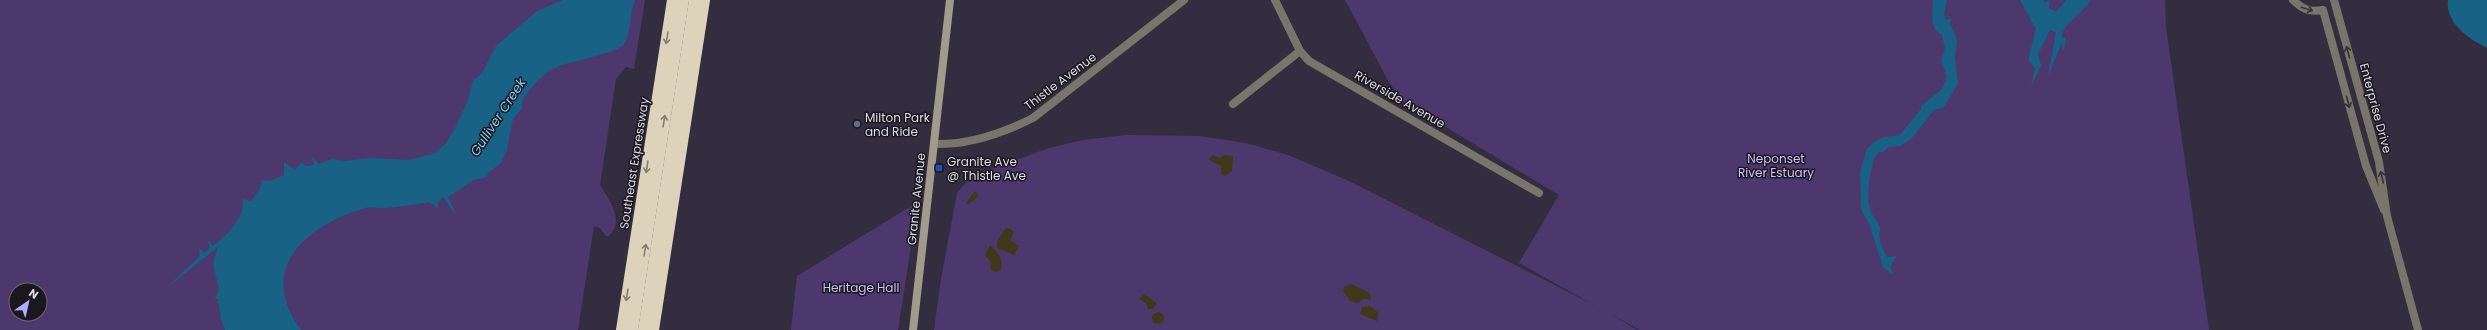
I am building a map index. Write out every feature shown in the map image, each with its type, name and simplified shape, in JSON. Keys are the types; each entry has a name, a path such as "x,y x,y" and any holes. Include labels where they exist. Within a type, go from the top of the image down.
{"highway":[{"path":"669,0 670,20"},
{"name":"Southeast Expressway","path":"622,330 673,0"},
{"path":"632,330 683,0"},
{"path":"644,330 695,0"},
{"path":"653,330 704,0"}],"main road":[{"name":"Granite Avenue","path":"913,330 950,0"}],"street":[{"name":"Thistle Avenue","path":"934,144 955,145 1018,126 1033,118 1184,0"},
{"name":"Riverside Avenue","path":"1275,0 1300,52 1310,60 1539,193"},
{"name":"Enterprise Drive","path":"2293,0 2300,7 2312,11 2323,10 2366,166 2387,216"},
{"name":"Enterprise Drive","path":"2335,3 2378,162 2387,216 2418,330"},
{"path":"1233,104 1300,52"}],"green space":[{"path":"0,0 645,0 634,69 626,67 616,79 600,185 614,210 616,224 614,230 609,236 606,236 600,228 594,226 578,330 0,330"},
{"name":"Neponset River Estuary","path":"1345,0 2165,0 2166,27 2209,330 1640,330 1611,314 1637,330 934,330 941,279 957,193 972,176 1049,148 1082,140 1127,135 1200,136 1246,143 1288,155 1349,181 1594,305 1519,263 1559,195 1401,100 1389,82"},
{"name":"Heritage Hall","path":"918,202 898,330 791,330 797,276"}],"sand":[{"path":"1212,155 1220,158 1225,155 1233,156 1232,171 1225,176 1221,174 1221,166 1209,160"},
{"path":"975,191 979,196 968,205 966,203"},
{"path":"1006,228 1011,229 1014,233 1010,240 1019,246 1014,255 997,248 997,241"},
{"path":"990,245 1002,262 1001,269 997,272 991,270 990,261 985,255"},
{"path":"1351,284 1370,293 1371,300 1363,299 1358,303 1350,301 1343,291 1344,287"},
{"path":"1144,294 1157,303 1153,309 1148,309 1146,303 1139,299"},
{"path":"1370,306 1379,313 1377,321 1360,314 1362,307"},
{"path":"1158,312 1162,314 1164,318 1162,322 1158,324 1154,322 1152,318 1154,314"}],"water":[{"name":"Gulliver Creek","path":"563,0 635,0 627,39 624,44 621,47 606,53 556,67 539,80 522,101 522,108 513,119 507,149 501,163 488,173 487,177 474,180 448,197 456,215 443,197 438,202 438,208 429,202 387,208 368,207 344,216 324,226 307,238 294,252 286,269 283,287 288,308 301,330 225,330 221,320 218,299 215,299 219,290 213,264 218,247 165,289 200,256 199,248 204,253 210,248 208,240 213,246 234,226 241,213 243,199 251,201 260,189 262,180 270,181 284,175 284,162 295,170 301,163 307,166 314,165 312,156 319,164 332,159 344,161 370,158 409,160 435,153 446,143 453,132 467,103 473,81 482,73 496,46 537,11"},
{"path":"1933,0 1947,0 1944,14 1946,20 1951,18 1950,24 1957,40 1955,58 1958,84 1943,108 1935,109 1911,139 1900,146 1889,147 1883,152 1878,152 1875,157 1871,171 1868,197 1869,204 1880,228 1879,236 1887,257 1897,256 1890,266 1893,275 1883,267 1869,223 1861,210 1860,172 1867,149 1874,142 1884,137 1900,135 1921,109 1921,106 1942,89 1947,77 1941,61 1945,48 1942,35 1933,24"},
{"path":"2020,0 2043,0 2044,3 2050,0 2049,8 2056,12 2066,0 2091,0 2063,32 2061,37 2066,38 2064,50 2062,48 2062,42 2048,77 2056,32 2050,30 2038,54 2041,65 2031,87 2035,68 2029,61 2029,56 2036,29"},
{"path":"2448,0 2487,0 2487,48 2466,35 2454,23 2450,16"}],"place":[{"name":"Milton Park and Ride","path":"857,124"},
{"name":"Granite Ave @ Thistle Ave","path":"939,168"}]}
